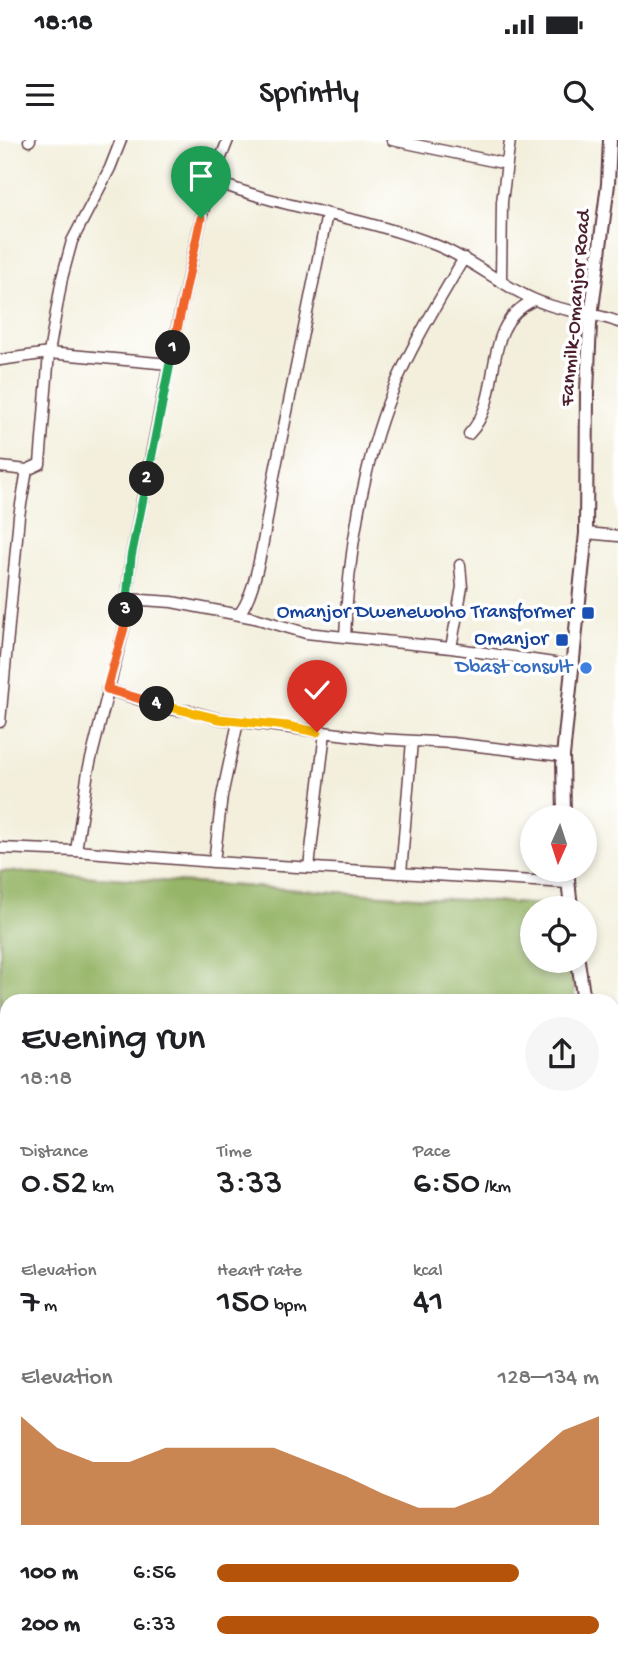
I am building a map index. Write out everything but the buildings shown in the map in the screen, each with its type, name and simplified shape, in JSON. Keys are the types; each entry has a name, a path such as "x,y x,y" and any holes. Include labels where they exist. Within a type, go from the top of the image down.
{"street":[{"path":"0,467 27,470 40,464 49,353 57,299 72,241 110,168 121,140"},
{"path":"76,850 88,771 124,628 131,557 169,364 201,218 228,140"},
{"path":"392,140 507,163"},
{"path":"501,280 502,202 510,140"},
{"name":"Fanmilk-Omanjor Road","path":"564,805 564,756 586,533 587,391 592,313 613,185 610,140"},
{"path":"212,180 240,191 380,226 464,258 534,300 592,313 618,322"},
{"path":"239,614 248,601 262,542 327,214"},
{"path":"345,637 347,587 369,462 407,357 464,258"},
{"path":"469,434 478,424 486,401 502,330 512,314 534,300"},
{"path":"0,360 49,353 169,364"},
{"path":"0,722 19,516 27,470"},
{"path":"586,533 618,536"},
{"path":"451,648 462,587 460,565"},
{"path":"127,599 172,602 239,614 306,633 451,648 574,666"},
{"path":"107,689 168,709 238,722 564,756"},
{"path":"214,862 222,796 238,722"},
{"path":"309,867 324,732"},
{"path":"401,873 412,741"},
{"path":"0,848 76,850 214,862 401,873 520,875"},
{"path":"580,973 583,994"}],"green space":[{"path":"0,871 520,903 520,973 572,973 574,994 0,994"}],"place":[{"name":"Omanjor Dwenewoho Transformer","path":"588,613"},
{"name":"Omanjor","path":"562,640"},
{"name":"Dbast consult","path":"586,668"}],"route":[{"path":"201,218 131,557 124,628 107,689 168,709 238,722 273,724 317,732"}]}
